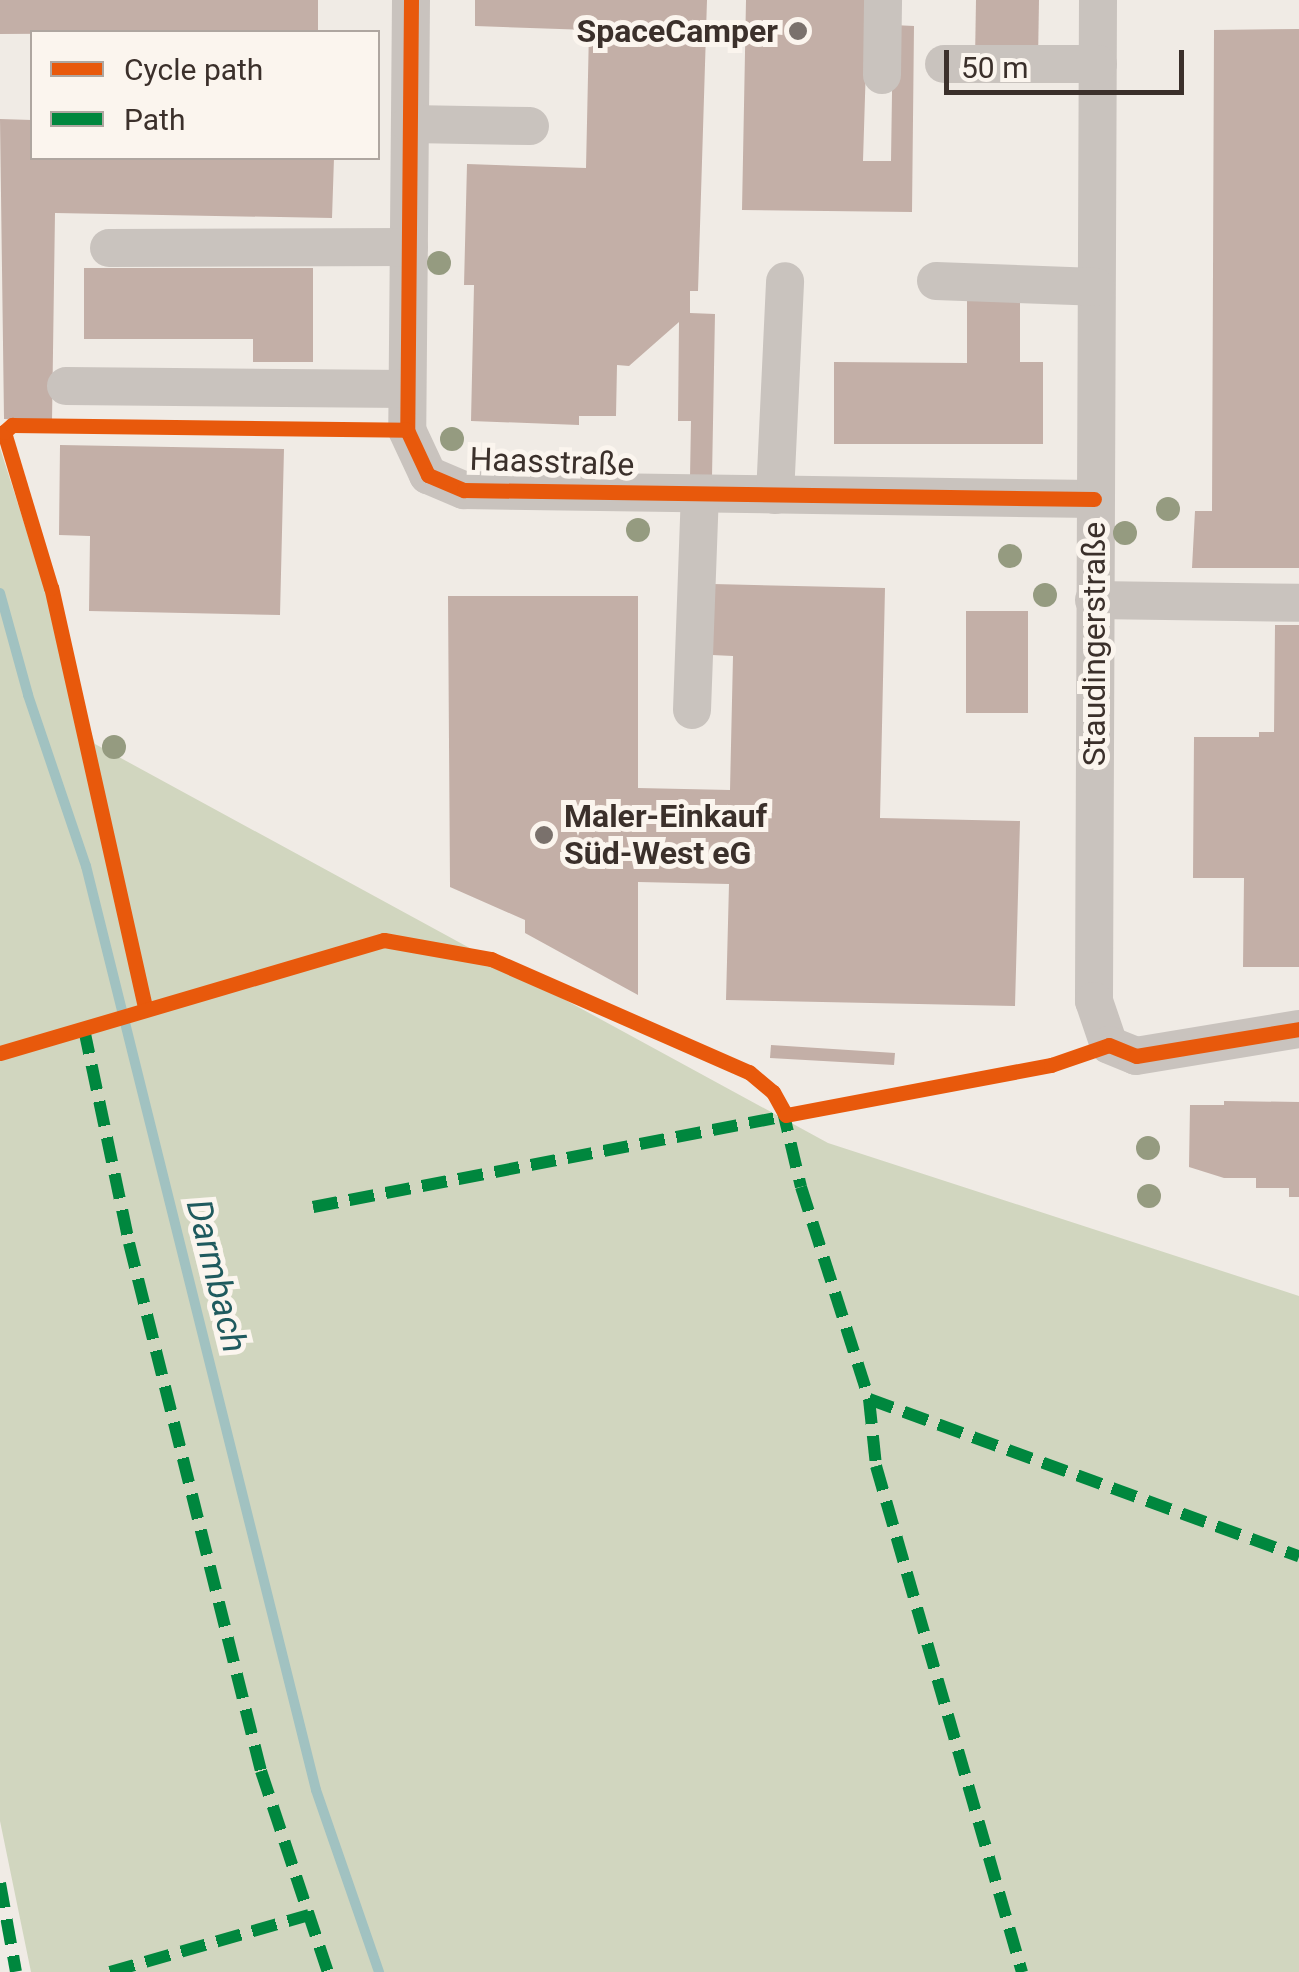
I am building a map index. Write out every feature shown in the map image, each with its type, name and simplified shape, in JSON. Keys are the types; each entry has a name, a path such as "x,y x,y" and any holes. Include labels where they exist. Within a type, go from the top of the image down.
{"street":[{"name":"Haasstraße","path":"411,0 407,430 428,474 464,490 1094,500"},
{"path":"882,75 883,0"},
{"name":"Staudingerstraße","path":"1098,0 1094,1001 1109,1046 1136,1056 1299,1029"},
{"path":"944,64 1098,64"},
{"path":"410,124 530,126"},
{"path":"109,248 409,248"},
{"path":"936,280 1096,286"},
{"path":"775,495 785,281"},
{"path":"66,386 407,389"},
{"path":"692,710 700,494"},
{"path":"1094,600 1299,602"}],"green space":[{"path":"0,448 95,744 828,1143 1299,1296 1299,1972 31,1972 0,1821"}],"building":[{"path":"0,0 318,0 318,30 30,30 30,34 0,34"},
{"path":"475,0 707,0 698,291 690,291 690,313 715,314 712,477 690,477 691,421 678,421 679,322 629,366 617,365 616,416 579,416 579,425 471,421 474,285 464,285 467,164 586,168 589,30 475,26"},
{"path":"746,0 868,0 863,161 891,161 893,25 914,26 912,212 742,210"},
{"path":"976,0 1039,0 1038,60 975,59"},
{"path":"1299,29 1299,568 1192,568 1195,511 1212,511 1214,30"},
{"path":"0,119 30,120 30,160 334,160 332,218 55,213 52,421 4,419"},
{"path":"84,268 313,268 313,362 253,362 253,339 84,339"},
{"path":"967,292 1020,292 1020,362 1043,362 1043,444 834,444 834,362 967,363"},
{"path":"60,445 284,449 280,615 89,611 90,536 59,535"},
{"path":"713,584 885,588 880,818 1020,821 1015,1006 726,1000 729,884 638,882 638,995 525,933 525,920 450,887 448,596 638,596 638,788 730,790 733,656 712,655"},
{"path":"966,611 1028,611 1028,713 966,713"},
{"path":"1275,625 1299,625 1299,967 1243,967 1244,878 1193,878 1194,737 1259,737 1259,732 1274,732"},
{"path":"771,1045 895,1053 894,1065 770,1058"},
{"path":"1224,1101 1299,1102 1299,1197 1289,1197 1289,1188 1256,1188 1256,1178 1224,1178 1189,1167 1190,1105 1224,1105"}],"waterway":[{"name":"Darmbach","path":"0,593 28,695 86,866 316,1790 379,1972"}],"marked path":[{"path":"84,1029 129,1243 261,1771 328,1972"},
{"path":"782,1107 801,1187 869,1399 876,1466 1022,1972"},
{"path":"313,1207 794,1114"},
{"path":"869,1399 1299,1556"},
{"path":"0,1883 16,1972"},
{"path":"110,1972 309,1915"}],"cycle path":[{"path":"411,0 407,430 428,475 464,490 1094,499"},
{"path":"145,1007 51,588 4,432 12,425 407,430"},
{"path":"0,1053 384,940 491,959 749,1072 773,1092 786,1115 1051,1065 1109,1045 1136,1056 1299,1029"}],"place":[{"name":"SpaceCamper","path":"798,31"},
{"name":"Maler-Einkauf Süd-West eG","path":"544,835"}]}
